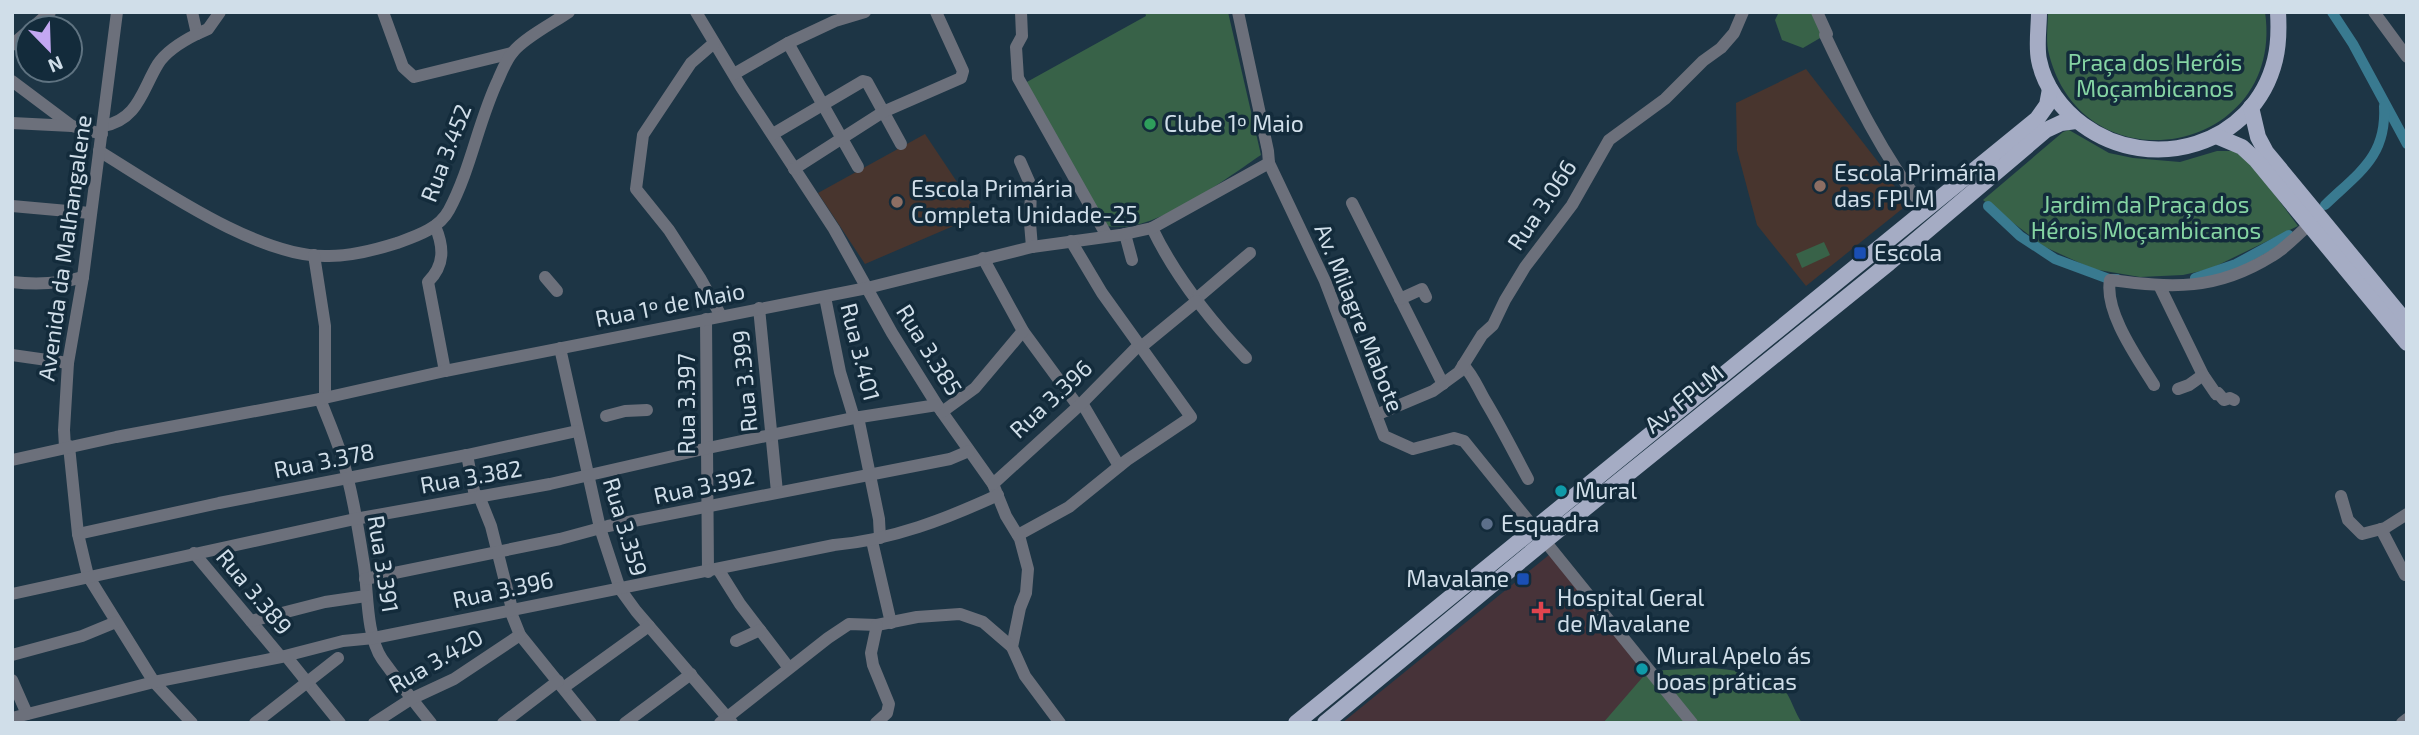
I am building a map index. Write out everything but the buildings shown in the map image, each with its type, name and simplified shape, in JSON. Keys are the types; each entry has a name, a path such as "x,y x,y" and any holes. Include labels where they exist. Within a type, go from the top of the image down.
{"main road":[{"path":"2039,12 2039,60 2050,89 2062,106 2076,121 2108,140 2143,150 2193,146 2229,128 2251,107 2275,62 2279,37 2278,12"},
{"path":"1542,528 1878,250 1924,208 2037,118 2047,105 2050,89"},
{"path":"2251,107 2258,137 2266,152 2407,324"},
{"name":"Av. FPLM","path":"1296,723 1542,528 1889,263 2046,130 2061,123 2076,121"},
{"path":"2216,136 2242,147 2256,160 2407,343"},
{"name":"Av. FPLM","path":"1325,723 1513,567 1542,528"}],"street":[{"name":"Avenida da Malhangalene","path":"117,12 83,276 68,363 67,447 78,534 88,576 154,682 192,723"},
{"path":"192,12 197,34"},
{"path":"12,123 102,130 116,124 127,116 149,85 159,63 171,50 208,29 220,12"},
{"path":"383,12 403,67 414,77 512,53"},
{"name":"Rua 3.452","path":"99,151 180,201 267,245 329,256 380,248 411,238 435,226 448,212 488,101 512,53 569,12"},
{"name":"Rua 3.385","path":"696,12 834,229 892,333 995,489 1006,516 1018,535 1029,578 1012,647"},
{"path":"734,74 788,43 835,21 865,12"},
{"path":"794,169 883,112 961,78 964,71 936,12"},
{"path":"1021,12 1022,36 1016,47 1018,78 1107,236"},
{"name":"Av. Milagre Mabote","path":"1238,12 1269,163 1325,281 1384,436 1413,449 1454,438 1464,441 1542,528"},
{"name":"Rua 3.066","path":"1376,415 1433,391 1459,372 1482,335 1493,325 1525,267 1572,205 1609,140 1665,99 1703,61 1721,48 1734,33 1743,12"},
{"path":"1817,12 1868,126 1891,165 1924,208"},
{"path":"2374,12 2407,57"},
{"path":"714,43 691,63 643,135 636,189 669,230 721,316"},
{"path":"788,43 858,167"},
{"path":"12,81 72,126"},
{"path":"774,134 863,81 867,82 901,144"},
{"path":"1020,161 1031,186 1032,247"},
{"name":"Rua 1º de Maio","path":"12,460 445,371 825,297 1032,247 1152,228 1269,163"},
{"path":"1352,204 1443,384"},
{"path":"12,206 90,214"},
{"path":"2154,385 2133,352 2111,306 2110,281 2160,287 2194,286 2228,277 2274,256 2309,225"},
{"path":"435,226 443,256 434,276 428,282 445,371"},
{"path":"1152,228 1168,259 1196,300 1246,358"},
{"path":"1125,234 1132,260"},
{"path":"1018,535 1069,507 1119,466 1191,417 1096,283 1071,241"},
{"name":"Rua 3.396","path":"12,718 154,682 283,657 343,641 374,638 834,545 876,540 954,514 995,489 1140,346 1250,253"},
{"path":"314,255 325,326 323,398"},
{"path":"983,258 1023,331 1080,405 1119,466"},
{"path":"12,282 33,285 83,276"},
{"path":"545,277 556,290"},
{"path":"2160,287 2203,375 2216,394 2224,400 2234,400"},
{"path":"1400,299 1422,289 1426,297"},
{"name":"Rua 3.401","path":"825,297 840,372 856,417 870,474 879,519 876,540 891,623"},
{"name":"Rua 3.399","path":"759,309 776,492"},
{"name":"Rua 3.397","path":"706,319 708,506 713,570"},
{"path":"940,409 975,388 989,375 1023,331"},
{"name":"Rua 3.359","path":"560,348 600,528 620,589 691,674 726,721"},
{"path":"12,355 68,363"},
{"path":"1463,365 1471,372 1528,479"},
{"path":"2178,389 2203,375"},
{"name":"Rua 3.391","path":"323,398 347,479 374,638 383,659 431,723"},
{"name":"Rua 3.382","path":"12,594 355,519 587,475 856,417 940,409"},
{"path":"606,416 625,411 647,410"},
{"name":"Rua 3.378","path":"78,534 577,431"},
{"name":"Rua 3.392","path":"365,579 560,539 600,528 950,459 969,450"},
{"path":"467,455 477,496 491,526 511,610 520,635 592,723"},
{"path":"2341,496 2348,520 2360,533 2381,529 2407,514"},
{"path":"1542,528 1648,671 1692,723"},
{"path":"2381,529 2405,575"},
{"name":"Rua 3.389","path":"194,553 340,723"},
{"path":"713,570 789,668"},
{"path":"251,621 325,602 366,596"},
{"path":"726,721 789,668 849,624 877,625 917,617 960,614 983,622 1012,647 1025,676 1060,723"},
{"path":"12,654 82,636 116,622"},
{"path":"876,723 887,713 889,704 873,665 871,653 877,625"},
{"path":"503,723 649,626"},
{"path":"736,641 760,631"},
{"name":"Rua 3.420","path":"374,723 411,699 454,679 520,635"},
{"path":"255,723 338,658"},
{"path":"625,723 691,674"},
{"path":"12,680 27,714"},
{"path":"44,711 53,723"},
{"path":"2402,723 2407,719"}],"shaded area":[{"name":"Escola Primária das FPLM","path":"1806,69 1882,167 1907,205 1806,286 1757,225 1737,150 1736,103"},
{"name":"Escola Primária Completa Unidade-25","path":"925,134 979,215 865,264 818,193"},
{"name":"Hospital Geral de Mavalane","path":"1555,550 1689,723 1342,723"}],"green space":[{"name":"Clube 1º Maio","path":"1145,12 1228,12 1261,155 1186,204 1164,215 1122,227 1104,225 1025,83 1146,16"},
{"path":"1779,12 1821,12 1827,34 1803,48 1782,40 1775,20"},
{"name":"Praça dos Heróis Moçambicanos","path":"2048,12 2265,12 2263,61 2244,98 2214,125 2176,138 2136,139 2098,124 2067,95 2048,50"},
{"name":"Jardim da Praça dos Hérois Moçambicanos","path":"2069,130 2109,153 2133,158 2180,162 2217,151 2233,151 2248,159 2298,226 2210,269 2183,275 2140,277 2093,269 2045,247 1983,200 2063,132"},
{"path":"1824,242 1830,255 1802,268 1796,254"},
{"path":"1705,668 1746,673 1777,684 1784,689 1802,723 1603,723 1648,671"}],"waterway":[{"path":"2332,12 2353,44 2407,144"},
{"path":"2325,205 2368,163 2381,138 2384,106"},
{"path":"1988,206 2020,236 2055,259 2109,279 2117,279"},
{"path":"2195,278 2236,264 2289,235"}],"place":[{"name":"Clube 1º Maio","path":"1150,124"},
{"name":"Escola Primária das FPLM","path":"1820,186"},
{"name":"Escola Primária Completa Unidade-25","path":"897,202"},
{"name":"Escola","path":"1860,253"},
{"name":"Mural","path":"1561,491"},
{"name":"Esquadra","path":"1487,524"},
{"name":"Mavalane","path":"1523,579"},
{"name":"Hospital Geral de Mavalane","path":"1541,611"},
{"name":"Mural Apelo ás boas práticas","path":"1642,669"}]}
